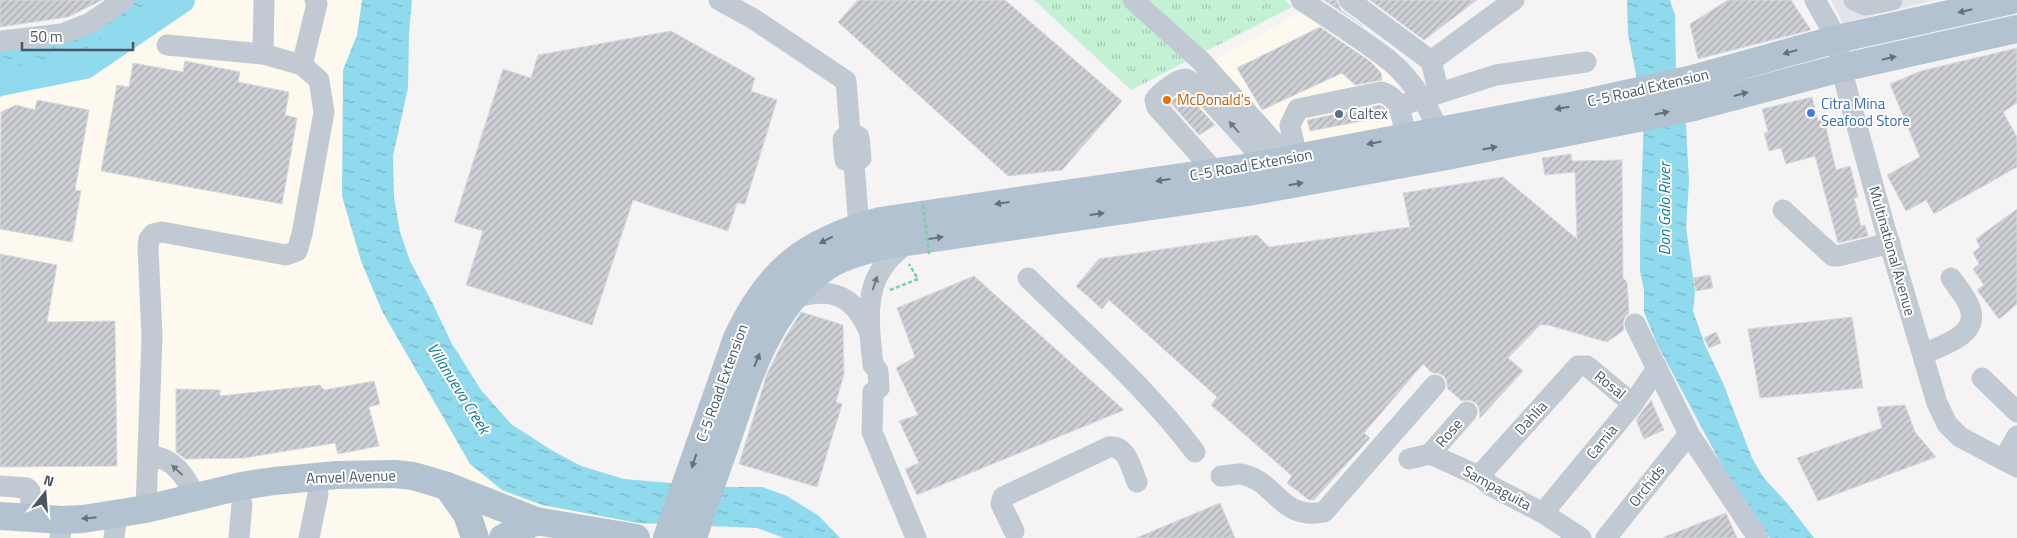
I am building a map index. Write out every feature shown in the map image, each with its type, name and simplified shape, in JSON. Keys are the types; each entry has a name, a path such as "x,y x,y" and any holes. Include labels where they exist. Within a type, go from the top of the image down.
{"main road":[{"name":"C-5 Road Extension","path":"693,538 727,402 737,338 748,314 764,291 784,269 808,250 828,238 859,227 895,219 1215,172 1447,156 1628,107 1689,80 1837,39 2012,0"},
{"name":"C-5 Road Extension","path":"666,538 727,402 771,327 794,298 822,270 838,260 859,252 886,245 914,251 1439,130 1628,107 1694,107 1841,68 2017,29"},
{"name":"Amvel Avenue","path":"115,528 146,509 241,486 274,481 382,474 413,476 447,486"},
{"name":"Amvel Avenue","path":"0,534 115,528 242,504 318,494 379,491 422,493 447,486"},
{"path":"447,486 536,521 636,538"},
{"path":"447,486 467,514 474,538"},
{"name":"Amvel Avenue","path":"0,516 55,531"},
{"path":"503,538 536,521"}],"street":[{"path":"0,41 62,34 90,23 124,0"},
{"path":"263,54 264,0"},
{"path":"302,66 317,4 315,0"},
{"path":"719,0 752,18 846,81 850,132 859,137 861,158 854,164 859,227"},
{"path":"1133,0 1201,61 1269,168"},
{"path":"1302,0 1390,61 1430,96"},
{"path":"1349,0 1431,61"},
{"path":"1431,61 1514,0"},
{"name":"Multinational Avenue","path":"1815,0 1837,39 1841,68 1937,403 1947,424 1960,437 2011,464"},
{"path":"1854,0 1866,5 1892,0"},
{"path":"146,509 152,336 149,239 153,234 162,232 286,255 296,251 302,234 324,112 319,80 302,66 263,54 167,45"},
{"path":"1431,61 1430,96 1447,156"},
{"path":"1398,106 1496,75 1586,62"},
{"path":"1215,172 1157,108 1155,100 1159,94 1181,79 1188,79 1196,85 1269,168"},
{"path":"1269,168 1298,109 1381,92 1393,97 1398,106 1406,137"},
{"path":"1783,210 1833,256 1890,243"},
{"path":"914,251 890,259 877,277 871,304 869,331 873,365 868,370 867,376 868,389 873,392 872,432 916,538"},
{"path":"1028,278 1148,395 1174,423 1195,452"},
{"path":"1923,354 1959,338 1966,331 1970,322 1971,308 1951,278"},
{"path":"794,298 815,292 836,295 846,300 856,309 864,318 869,331"},
{"path":"1635,324 1689,434 1758,538"},
{"name":"Dahlia","path":"1479,476 1578,366 1587,366"},
{"name":"Rosal","path":"1587,366 1633,404"},
{"name":"Camia","path":"1543,512 1633,404 1657,368"},
{"path":"1982,378 2017,412"},
{"path":"1221,476 1239,474 1256,479 1298,513 1311,515 1324,512 1434,385"},
{"name":"Rose","path":"1430,454 1467,412"},
{"name":"Orchids","path":"1606,538 1689,434"},
{"path":"2011,464 2017,436"},
{"path":"1014,531 1001,504 1003,497 1109,447 1116,446 1122,450 1137,482"},
{"path":"1409,459 1430,454"},
{"name":"Sampaguita","path":"1430,454 1479,476 1491,486 1543,512 1581,538"},
{"path":"149,457 165,460 179,470 188,480 195,497"},
{"path":"0,486 27,488 55,531"},
{"path":"309,538 318,494"},
{"path":"238,538 242,504"}],"path":[{"path":"918,279 914,251 924,204"}],"shaded area":[{"path":"177,0 362,0 357,35 343,70 342,196 361,261 542,505 638,523 633,538 0,538 0,97 91,57"},
{"path":"1831,0 1935,0 1843,23"},
{"path":"1303,11 1382,68 1391,77 1418,125 1287,146 1206,65"}],"green space":[{"path":"1034,0 1285,0 1292,7 1131,90"}],"water":[{"path":"132,0 177,0 91,57 0,97 0,47"},
{"name":"Villanueva Creek","path":"362,0 412,0 408,88 393,156 394,197 400,232 410,261 451,342 481,390 511,424 553,451 581,466 624,479 718,487 762,487 787,496 819,516 840,538 784,538 757,528 638,523 542,505 502,490 470,464 382,311 361,261 342,196 343,70 357,35"},
{"name":"Don Galo River","path":"1627,0 1670,0 1675,15 1676,68 1686,125 1689,182 1686,227 1695,292 1693,311 1705,345 1723,383 1752,458 1763,477 1787,503 1814,538 1770,538 1727,475 1657,344 1644,312 1644,290 1640,271 1640,235 1644,115 1628,34"}],"building":[{"path":"0,0 102,0 68,17 0,27"},
{"path":"858,0 1005,0 1122,101 1062,170 1008,176 838,22"},
{"path":"1324,0 1337,0 1341,10 1363,26"},
{"path":"1370,0 1477,0 1424,40"},
{"path":"1728,0 1791,0 1811,30 1698,59 1690,24"},
{"path":"1320,27 1371,62 1381,73 1382,80 1355,85 1342,73 1262,110 1237,68"},
{"path":"671,31 755,78 751,91 777,100 745,204 737,203 728,231 633,200 592,325 466,285 483,231 454,222 503,69 531,78 538,55"},
{"path":"2017,48 2017,103 2003,112 2017,137 2017,167 1934,214 1926,200 1906,211 1887,175 1920,157 1890,84 1921,71"},
{"path":"185,61 240,72 238,82 289,92 285,115 297,118 282,204 101,171 117,85 129,87 133,63 183,72"},
{"path":"1184,92 1215,125 1199,135 1170,102"},
{"path":"1812,97 1818,121 1824,119 1836,170 1850,166 1858,197 1854,198 1861,226 1865,225 1868,236 1838,243 1815,156 1786,164 1781,148 1769,151 1764,133 1768,132 1762,109"},
{"path":"37,100 89,110 75,190 81,191 72,242 0,229 1,112 16,105 35,110"},
{"path":"1380,105 1384,107 1388,116 1310,131 1307,120"},
{"path":"1571,154 1572,161 1622,160 1623,278 1627,282 1629,313 1623,323 1624,330 1607,342 1548,325 1540,325 1508,358 1523,371 1480,418 1479,408 1476,403 1469,400 1462,401 1447,388 1447,381 1444,376 1432,373 1423,364 1364,433 1370,438 1314,500 1309,500 1287,483 1292,476 1211,405 1217,397 1109,300 1102,309 1076,286 1099,259 1257,235 1269,247 1410,227 1403,193 1503,177 1577,239 1575,172 1545,175 1542,158"},
{"path":"2017,209 2017,304 1999,319 1977,290 1984,285 1973,269 1979,264 1973,253 1980,247 1976,239"},
{"path":"0,254 57,265 47,322 115,321 117,466 0,467"},
{"path":"1710,275 1713,288 1696,291 1693,278"},
{"path":"974,276 1124,410 917,495 905,469 919,463 899,421 918,415 896,368 915,357 897,308"},
{"path":"801,312 843,325 844,374 836,402 842,404 817,487 739,464 767,374 785,338"},
{"path":"1852,317 1863,388 1760,398 1748,329"},
{"path":"1716,332 1721,343 1709,348 1704,338"},
{"path":"374,381 380,404 369,407 379,446 338,454 335,443 244,458 185,459 176,452 176,389 220,390 220,396 320,385 324,390"},
{"path":"1651,400 1664,430 1644,439 1636,420"},
{"path":"1905,405 1915,432 1936,457 1818,501 1797,458 1882,428 1877,407"},
{"path":"1220,503 1235,538 1136,538"},
{"path":"1726,513 1737,538 1664,538 1664,537"}],"waterway":[{"path":"0,83 85,66 182,0"}],"place":[{"name":"McDonald's","path":"1167,100"},
{"name":"Citra Mina Seafood Store","path":"1811,113"},
{"name":"Caltex","path":"1339,114"}]}
